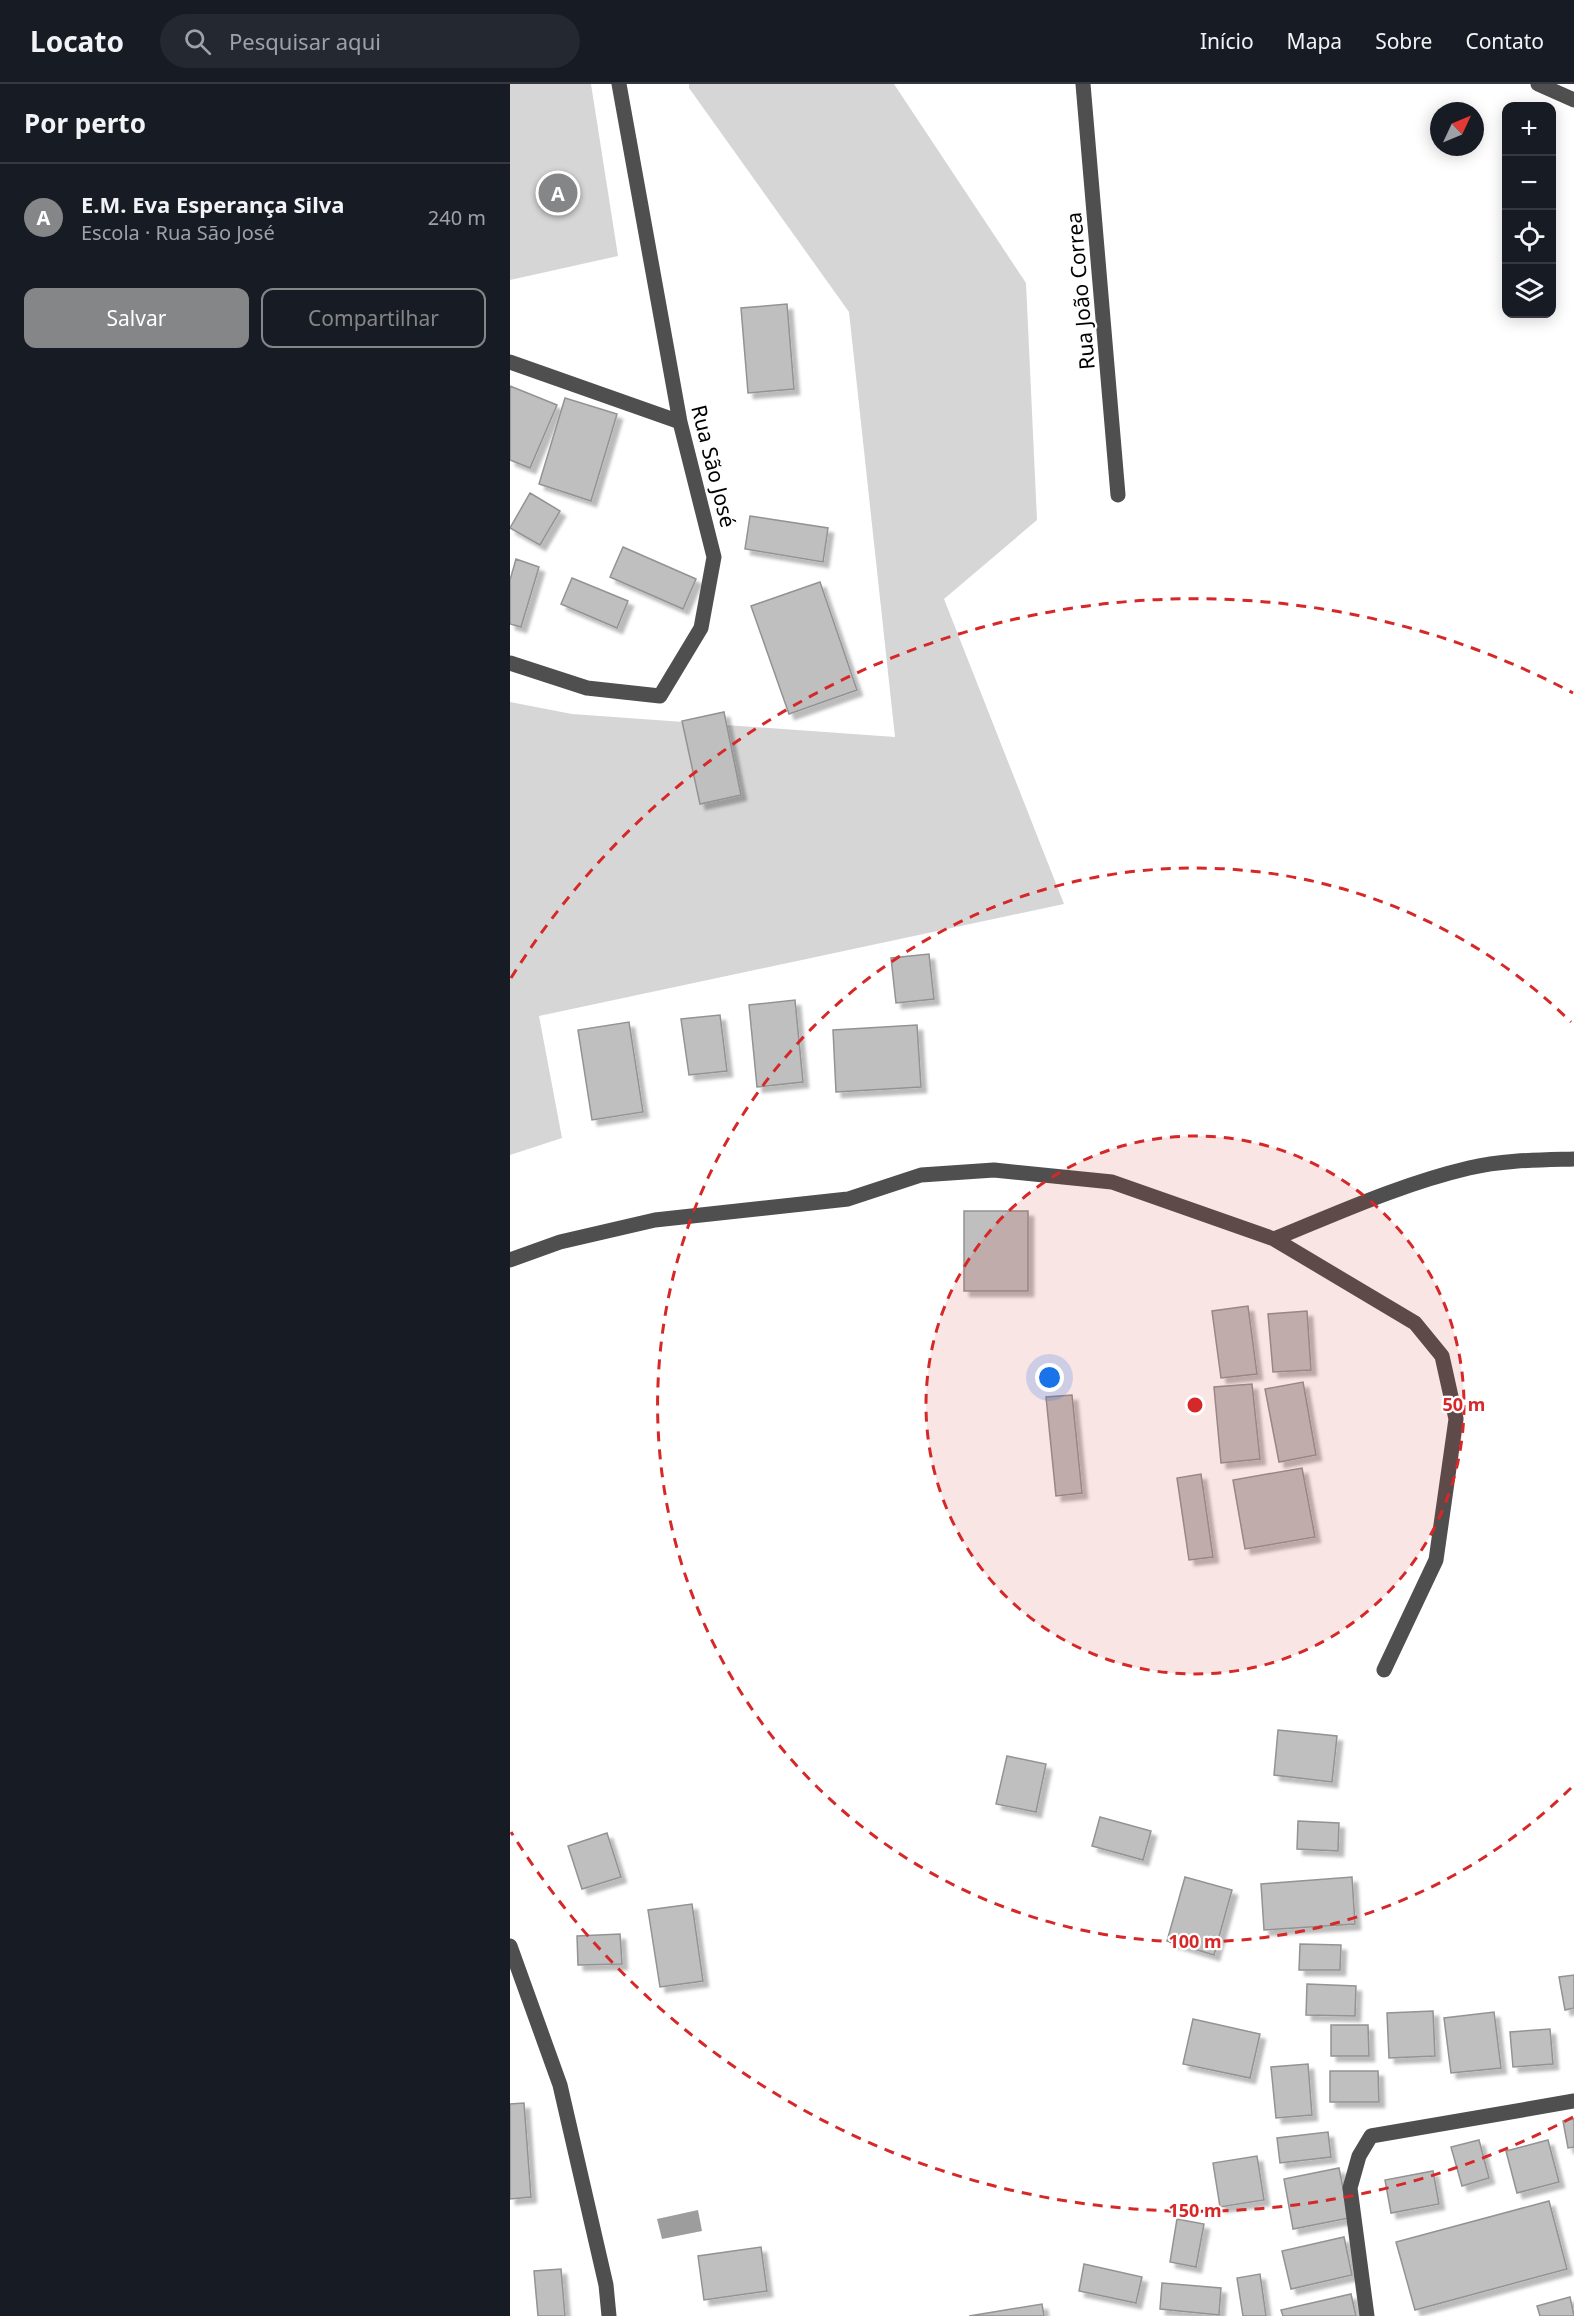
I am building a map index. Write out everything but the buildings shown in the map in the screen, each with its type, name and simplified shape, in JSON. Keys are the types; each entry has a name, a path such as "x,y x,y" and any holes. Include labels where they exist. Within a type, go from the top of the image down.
{"street":[{"name":"Rua São José","path":"510,663 587,688 660,696 701,628 714,557 680,422 620,84"},
{"name":"Rua João Correa","path":"1083,84 1118,495"},
{"path":"1538,84 1574,100"},
{"path":"510,362 680,422"},
{"path":"1274,1239 1383,1194 1470,1168 1526,1161 1574,1160"},
{"path":"510,1260 560,1242 655,1220 848,1199 921,1175 994,1170 1112,1182 1274,1239 1415,1323 1442,1356 1456,1419 1436,1560 1384,1670"},
{"path":"510,1946 560,2085 606,2285 609,2316"},
{"path":"1367,2316 1350,2188 1359,2156 1371,2136 1574,2101"}],"shaded area":[{"path":"510,84 591,84 618,256 510,280"},
{"path":"689,84 894,84 1026,283 1037,520 944,599 1064,904 539,1016 562,1138 510,1155 510,702 572,714 895,737 849,312 689,88"},
{"path":"698,2210 702,2231 662,2239 657,2219"}],"place":[{"name":"E.M. Eva Esperança Silva","path":"558,193"}]}
